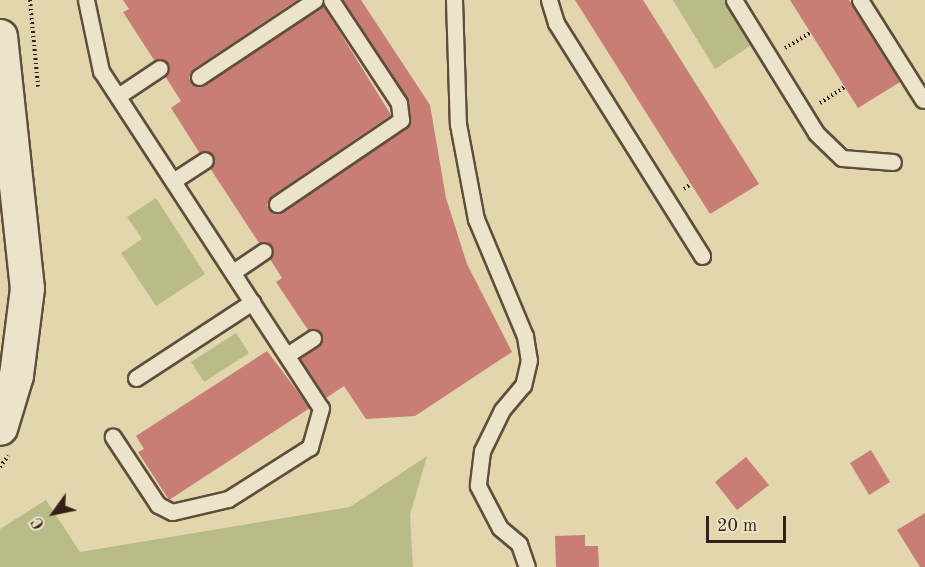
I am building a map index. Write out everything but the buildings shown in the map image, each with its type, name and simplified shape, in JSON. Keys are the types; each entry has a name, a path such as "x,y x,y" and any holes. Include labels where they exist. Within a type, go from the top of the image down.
{"street":[{"path":"0,36 27,288 16,375 0,428"}],"lane":[{"path":"86,0 95,60 321,408 314,443 228,499 162,510 113,437"},
{"path":"199,77 315,0"},
{"path":"277,204 401,120 399,103 331,0"},
{"path":"454,0 458,124 476,219 525,336 529,360 523,386 502,410 482,451 478,486 500,528 519,544 526,567"},
{"path":"549,0 556,23 702,256"},
{"path":"734,0 811,128 842,158 893,162"},
{"path":"860,0 923,100"},
{"path":"118,96 160,68"},
{"path":"173,181 205,160"},
{"path":"233,272 264,251"},
{"path":"136,378 252,302"},
{"path":"288,355 313,339"}],"path":[{"path":"770,58 810,33"}],"green space":[{"path":"673,0 734,0 759,40 715,69"},
{"path":"156,198 205,274 156,306 121,253 142,239 127,217"},
{"path":"236,333 249,353 204,382 191,362"},
{"path":"427,456 410,515 413,567 0,567 0,529 46,500 80,552 350,507"}]}
